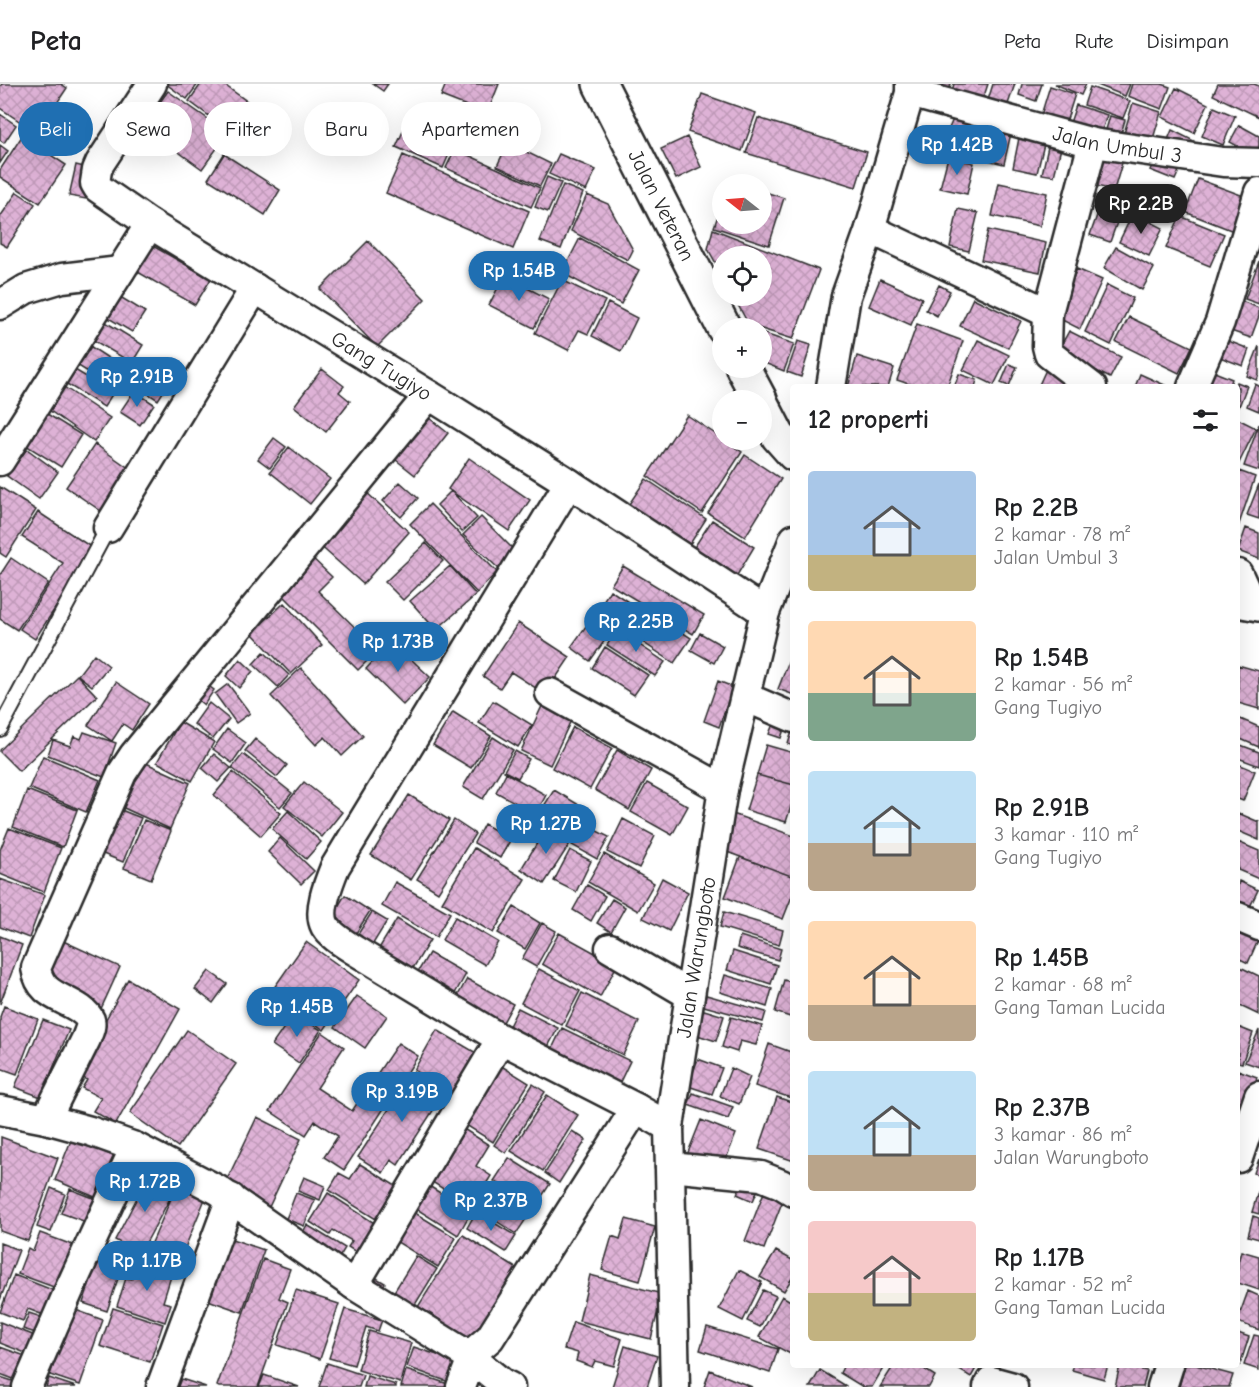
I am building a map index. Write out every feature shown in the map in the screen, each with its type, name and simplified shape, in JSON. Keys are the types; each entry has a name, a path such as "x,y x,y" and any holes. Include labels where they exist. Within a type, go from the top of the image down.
{"main road":[{"name":"Jalan Veteran","path":"600,84 719,318"},
{"path":"772,424 778,436 790,450"}],"street":[{"name":"Gang Tugiyo","path":"152,84 100,163 95,183 98,188 150,224 569,483 765,612"},
{"path":"831,384 846,296 870,229 910,88"},
{"name":"Jalan Umbul 3","path":"910,88 1093,143 1223,162 1259,163"},
{"path":"1088,384 1049,354 1047,346 1048,313 1093,143"},
{"path":"1193,384 1220,322 1259,192"},
{"path":"0,461 150,224"},
{"path":"870,229 1048,313"},
{"path":"0,305 26,289 62,278 120,271"},
{"path":"108,528 255,288"},
{"path":"46,1119 86,1039 90,1020 84,1012 41,985 36,968 122,773 134,755 429,395"},
{"path":"569,483 335,867 322,914 326,927 341,941 501,1039 636,1107 669,1127"},
{"name":"Jalan Warungboto","path":"675,1387 669,1127 723,789 765,612 790,549"},
{"path":"1240,579 1249,602"},
{"path":"550,693 723,789"},
{"path":"745,697 790,716"},
{"path":"1240,918 1259,926"},
{"path":"610,948 690,995"},
{"path":"354,1285 501,1039"},
{"path":"1244,1147 1259,1096"},
{"path":"461,1387 471,1357 490,1338 636,1107"},
{"path":"0,1110 90,1131 135,1147 218,1190 354,1285 471,1357 510,1387"},
{"path":"27,1387 135,1147"},
{"path":"670,1167 761,1176 790,1190"},
{"path":"161,1387 231,1198"},
{"path":"1161,1387 1168,1368"}],"lane":[{"path":"0,729 108,528"}],"building":[{"path":"2,84 61,84 67,88 58,102 18,102 18,120 0,108 0,86"},
{"path":"166,84 198,84 187,99"},
{"path":"201,84 223,84 248,102 204,102 204,112 189,101"},
{"path":"373,84 388,84 383,91"},
{"path":"446,84 499,84 492,102 456,102 441,96"},
{"path":"923,84 951,84 948,95"},
{"path":"954,84 988,84 980,108 950,98"},
{"path":"993,84 1015,84 1007,107 988,100"},
{"path":"1022,84 1042,84 1036,101 1019,95"},
{"path":"1055,84 1086,84 1081,95"},
{"path":"1095,84 1130,84 1125,96"},
{"path":"1132,84 1162,84 1170,87 1162,109 1128,96"},
{"path":"1218,84 1259,86 1259,117 1213,95"},
{"path":"1050,86 1075,94 1063,132 1038,125"},
{"path":"1090,87 1130,101 1123,118 1084,105"},
{"path":"1176,88 1208,104 1194,133 1162,117"},
{"path":"168,91 184,102 160,102"},
{"path":"702,94 756,113 742,151 688,132"},
{"path":"1133,103 1161,112 1150,149 1122,140"},
{"path":"1076,105 1107,115 1098,143 1067,132"},
{"path":"1214,107 1235,116 1223,145 1202,136"},
{"path":"192,108 204,116 204,156 211,156 202,169 184,156 192,156"},
{"path":"956,112 985,124 976,146 947,133"},
{"path":"0,114 16,125 4,143 0,140"},
{"path":"1110,116 1125,120 1120,137 1105,133"},
{"path":"758,118 867,152 856,187 746,153"},
{"path":"1239,125 1259,136 1259,158 1230,142"},
{"path":"994,129 1011,133 1004,164 987,160"},
{"path":"1172,130 1194,141 1188,153 1167,142"},
{"path":"401,136 401,149 396,147"},
{"path":"687,137 701,167 676,179 661,149"},
{"path":"1019,138 1044,144 1037,173 1013,168"},
{"path":"18,142 18,156 52,156 66,165 40,203 0,177 0,170"},
{"path":"1049,142 1062,144 1054,176 1042,174"},
{"path":"0,145 8,151 0,163"},
{"path":"559,154 596,170 586,191 549,174"},
{"path":"223,156 227,156 280,190 265,215 208,179"},
{"path":"403,156 405,156 529,211 513,249 386,193"},
{"path":"416,156 448,156 443,168"},
{"path":"452,156 470,156 540,188 531,207 446,168"},
{"path":"502,156 535,156 551,164 540,186 497,166"},
{"path":"948,157 974,163 967,194 940,188"},
{"path":"1103,158 1122,163 1114,190 1096,186"},
{"path":"1154,161 1179,171 1175,180 1150,170"},
{"path":"76,165 92,169 86,199 69,196"},
{"path":"547,177 561,183 548,212 535,207"},
{"path":"1198,179 1249,198 1236,232 1185,212"},
{"path":"999,183 1047,193 1040,226 992,216"},
{"path":"563,185 583,193 561,249 540,241"},
{"path":"17,192 35,204 7,247 0,243 0,217"},
{"path":"772,194 784,198 769,245 735,234 772,234"},
{"path":"587,195 608,204 633,250 628,260 571,231"},
{"path":"1100,207 1120,214 1110,242 1090,235"},
{"path":"958,209 978,213 969,251 950,247"},
{"path":"1133,213 1163,228 1149,256 1119,242"},
{"path":"1180,216 1224,234 1210,266 1166,248"},
{"path":"988,230 1046,243 1040,272 981,260"},
{"path":"712,233 726,234 757,246 712,246 712,256 708,249"},
{"path":"580,238 639,270 621,304 562,273"},
{"path":"144,241 211,279 195,305 129,267"},
{"path":"368,241 425,299 377,347 320,289"},
{"path":"1116,247 1154,268 1142,290 1104,268"},
{"path":"772,252 819,270 793,339 772,332 772,318 745,318 739,306 772,306"},
{"path":"1259,261 1259,304 1245,299"},
{"path":"1077,269 1102,280 1080,329 1056,317"},
{"path":"504,276 549,299 534,328 489,305"},
{"path":"880,279 922,298 911,325 869,306"},
{"path":"562,280 605,301 588,334 579,330 568,350 535,333"},
{"path":"939,285 950,291 937,316 926,310"},
{"path":"1107,285 1133,298 1111,345 1085,332"},
{"path":"112,292 145,312 132,332 100,313"},
{"path":"973,298 1021,321 1008,348 960,326"},
{"path":"1239,300 1259,308 1259,316 1251,338 1228,330"},
{"path":"608,303 637,318 621,351 592,336"},
{"path":"1129,317 1192,347 1179,373 1116,342"},
{"path":"99,318 143,345 132,363 88,337"},
{"path":"917,324 963,341 948,384 909,384 897,380"},
{"path":"1069,331 1121,357 1110,378 1058,351"},
{"path":"772,336 794,344 784,371 772,366"},
{"path":"1218,337 1249,349 1243,366 1212,354"},
{"path":"978,340 1009,355 994,384 963,370"},
{"path":"798,341 811,345 801,377 787,372"},
{"path":"85,343 116,363 104,382 72,362"},
{"path":"1259,346 1259,375 1257,380 1247,376"},
{"path":"857,356 894,368 889,384 849,384"},
{"path":"1049,363 1072,373 1068,384 1039,384"},
{"path":"1009,364 1017,367 1010,384 1001,383"},
{"path":"152,365 172,378 158,400 138,387"},
{"path":"70,367 113,393 104,407 62,381"},
{"path":"322,369 344,386 339,392 350,401 326,432 294,406"},
{"path":"1212,371 1232,379 1230,384 1207,384"},
{"path":"959,374 977,380 976,384 955,384"},
{"path":"1140,374 1162,384 1136,384"},
{"path":"1237,382 1247,386 1240,404 1240,384 1236,384"},
{"path":"1255,384 1259,386 1259,411 1247,406"},
{"path":"61,385 110,418 94,442 46,408"},
{"path":"134,391 154,404 140,425 120,412"},
{"path":"44,412 81,435 61,467 24,444"},
{"path":"424,414 448,433 415,475 391,456"},
{"path":"687,415 712,432 712,450 742,452 702,513 647,476"},
{"path":"1240,420 1256,428 1240,461"},
{"path":"1259,424 1259,471 1244,466"},
{"path":"274,438 286,447 270,468 258,459"},
{"path":"95,444 130,469 101,511 66,487"},
{"path":"289,447 330,479 310,504 270,472"},
{"path":"27,449 58,472 39,499 7,476"},
{"path":"745,455 781,479 745,537 708,513"},
{"path":"469,458 530,500 509,531 448,489"},
{"path":"1240,471 1255,477 1240,521"},
{"path":"646,479 706,519 686,550 625,510"},
{"path":"400,482 418,498 401,517 383,501"},
{"path":"1259,484 1259,519 1247,515"},
{"path":"0,487 36,510 6,557 0,553"},
{"path":"364,490 409,532 363,584 317,543"},
{"path":"451,491 477,518 462,532 437,505"},
{"path":"430,504 497,572 477,593 410,524"},
{"path":"38,512 94,549 35,639 20,629 63,563 22,537"},
{"path":"481,517 516,552 499,569 463,535"},
{"path":"712,520 754,547 736,577 693,549"},
{"path":"1246,528 1259,533 1259,559 1240,552"},
{"path":"426,543 443,561 403,600 385,582"},
{"path":"307,553 332,577 318,591 378,650 358,670 274,586"},
{"path":"11,558 48,583 17,630 0,619 0,575"},
{"path":"450,566 476,595 436,630 410,601"},
{"path":"623,566 704,615 693,634 611,585"},
{"path":"610,590 639,609 625,633 595,614"},
{"path":"284,603 322,645 291,674 252,633"},
{"path":"645,608 691,638 674,663 629,633"},
{"path":"594,615 613,629 590,661 571,647"},
{"path":"518,623 570,657 545,694 511,672 500,688 483,676"},
{"path":"617,630 665,662 655,676 607,645"},
{"path":"700,633 723,646 714,663 691,650"},
{"path":"392,641 430,677 403,705 366,669"},
{"path":"605,647 648,675 634,695 592,668"},
{"path":"264,652 289,675 278,687 253,664"},
{"path":"94,654 109,666 92,686 78,675"},
{"path":"790,658 790,694 778,689"},
{"path":"240,659 253,671 239,688 226,676"},
{"path":"1240,666 1259,671 1259,709 1240,704"},
{"path":"301,668 363,736 342,756 325,737 316,745 271,696"},
{"path":"77,675 97,696 19,771 0,750"},
{"path":"199,679 214,690 204,705 189,693"},
{"path":"718,681 733,687 719,727 704,721"},
{"path":"116,682 149,704 132,730 123,724 112,741 88,725"},
{"path":"228,684 250,713 236,723 215,694"},
{"path":"493,701 532,725 518,747 479,723"},
{"path":"209,703 229,719 213,739 194,724"},
{"path":"543,704 572,718 550,765 521,751"},
{"path":"453,712 491,736 471,768 433,745"},
{"path":"777,714 788,718 781,738 769,734"},
{"path":"1240,719 1259,727 1259,747 1240,739"},
{"path":"180,722 214,742 192,781 157,762"},
{"path":"573,727 612,748 590,789 552,768"},
{"path":"227,729 246,743 232,763 213,749"},
{"path":"84,732 116,743 104,777 48,755 53,740 70,746 74,736 81,739"},
{"path":"493,737 513,750 483,799 463,787"},
{"path":"255,739 287,765 277,777 245,751"},
{"path":"766,745 790,752 790,784 757,775"},
{"path":"1240,745 1259,752 1259,766 1240,759"},
{"path":"617,750 651,770 629,810 595,790"},
{"path":"515,751 529,759 518,778 504,771"},
{"path":"214,754 231,768 218,782 202,768"},
{"path":"243,754 292,793 280,807 232,768"},
{"path":"43,756 100,780 86,812 29,788"},
{"path":"135,758 190,783 170,829 115,804"},
{"path":"1240,765 1255,771 1243,801 1240,800"},
{"path":"233,772 281,813 261,836 214,795"},
{"path":"506,773 546,795 536,814 496,792"},
{"path":"757,775 790,784 790,810 786,822 746,810"},
{"path":"304,782 342,812 322,837 284,806"},
{"path":"647,783 688,806 672,835 631,812"},
{"path":"27,790 77,810 63,847 13,827"},
{"path":"554,790 584,808 569,832 539,814"},
{"path":"409,795 449,820 411,880 371,855"},
{"path":"111,806 141,818 123,862 93,850"},
{"path":"288,811 321,842 306,859 272,829"},
{"path":"733,814 790,835 790,876 719,849"},
{"path":"1240,814 1259,822 1259,840 1240,832"},
{"path":"623,819 655,836 639,868 607,852"},
{"path":"144,820 171,831 151,879 124,868"},
{"path":"454,820 475,834 438,892 417,879"},
{"path":"484,824 511,839 500,858 474,843"},
{"path":"583,824 609,837 597,859 572,845"},
{"path":"547,827 571,842 544,884 521,869"},
{"path":"9,828 61,848 44,892 0,874 0,850"},
{"path":"280,838 314,871 301,884 268,852"},
{"path":"1240,843 1259,851 1259,879 1240,871"},
{"path":"474,848 525,879 493,933 442,902"},
{"path":"570,850 591,861 576,892 554,881"},
{"path":"604,854 654,883 638,911 588,882"},
{"path":"740,857 790,876 790,901 783,919 725,897"},
{"path":"662,878 688,892 669,931 643,918"},
{"path":"0,879 45,895 29,938 0,927"},
{"path":"1240,881 1258,890 1245,917 1240,915"},
{"path":"395,882 450,913 436,937 382,906"},
{"path":"587,885 605,896 591,921 573,910"},
{"path":"345,895 370,911 351,941 327,925"},
{"path":"612,899 625,907 611,932 597,923"},
{"path":"514,907 540,923 525,949 498,933"},
{"path":"372,912 387,921 368,952 353,942"},
{"path":"724,912 783,930 779,945 720,927"},
{"path":"455,917 498,942 485,965 442,940"},
{"path":"397,919 430,940 409,975 375,955"},
{"path":"542,923 556,931 536,967 522,959"},
{"path":"1240,930 1259,938 1248,963 1240,959"},
{"path":"559,933 617,965 600,997 542,964"},
{"path":"0,936 22,945 0,1004"},
{"path":"740,936 781,949 778,960 737,948"},
{"path":"61,940 120,967 100,1011 41,984"},
{"path":"306,942 359,980 324,1030 271,992"},
{"path":"733,951 777,965 771,984 727,970"},
{"path":"429,953 466,974 453,997 416,975"},
{"path":"1240,967 1259,976 1259,1015 1240,1006"},
{"path":"539,969 580,991 562,1025 521,1003"},
{"path":"209,971 227,984 213,1003 195,989"},
{"path":"725,975 772,989 767,1007 720,992"},
{"path":"128,979 180,1009 116,1124 93,1111 101,1098 82,1088 87,1080 76,1074"},
{"path":"467,979 513,1004 501,1026 455,1001"},
{"path":"784,980 790,982 790,1017 775,1012"},
{"path":"582,993 639,1022 623,1055 566,1026"},
{"path":"703,994 766,1012 763,1022 700,1005"},
{"path":"357,996 387,1016 365,1048 335,1027"},
{"path":"4,1006 38,1019 17,1074 0,1068 0,1017"},
{"path":"518,1008 558,1028 544,1054 505,1034"},
{"path":"701,1009 724,1016 716,1041 694,1034"},
{"path":"294,1013 321,1030 299,1063 272,1045"},
{"path":"731,1017 762,1026 756,1045 740,1041 737,1052 722,1047"},
{"path":"43,1020 69,1030 41,1097 15,1087"},
{"path":"562,1028 630,1061 619,1084 551,1051"},
{"path":"1240,1028 1253,1033 1242,1063 1240,1062"},
{"path":"187,1030 236,1064 178,1147 130,1113"},
{"path":"437,1030 478,1054 455,1094 414,1070"},
{"path":"1259,1030 1259,1067 1245,1062"},
{"path":"322,1032 344,1047 317,1088 352,1111 398,1043 418,1056 344,1170 324,1157 338,1136 315,1121 306,1135 270,1111"},
{"path":"769,1044 790,1052 790,1098 755,1086"},
{"path":"698,1059 722,1068 712,1094 688,1086"},
{"path":"495,1062 529,1083 493,1142 458,1120"},
{"path":"731,1068 750,1077 739,1104 720,1096"},
{"path":"1240,1071 1257,1077 1245,1112 1240,1110"},
{"path":"413,1072 445,1092 398,1165 391,1160 383,1173 358,1157"},
{"path":"533,1084 545,1092 506,1153 494,1145"},
{"path":"693,1093 733,1107 728,1119 688,1105"},
{"path":"547,1095 578,1115 543,1171 511,1151"},
{"path":"777,1097 790,1102 790,1160 759,1149"},
{"path":"257,1117 301,1139 269,1207 224,1186"},
{"path":"701,1120 736,1134 722,1169 687,1155"},
{"path":"462,1128 489,1145 476,1166 491,1176 472,1207 429,1180"},
{"path":"572,1131 586,1140 559,1183 545,1173"},
{"path":"1,1137 58,1158 28,1241 0,1231"},
{"path":"72,1138 120,1159 102,1200 55,1180"},
{"path":"509,1158 550,1184 535,1207 494,1181"},
{"path":"1259,1159 1259,1175 1254,1173"},
{"path":"360,1164 404,1191 384,1224 329,1190 339,1173 350,1179"},
{"path":"150,1173 176,1187 140,1254 115,1240"},
{"path":"304,1177 325,1186 320,1200 298,1191"},
{"path":"742,1181 758,1189 753,1201 737,1194"},
{"path":"493,1184 532,1210 516,1234 477,1208"},
{"path":"429,1186 471,1212 458,1235 415,1208"},
{"path":"176,1187 205,1199 178,1265 148,1252"},
{"path":"51,1188 65,1194 51,1232 37,1227"},
{"path":"70,1189 101,1201 92,1224 61,1213"},
{"path":"764,1192 783,1200 764,1249 745,1241"},
{"path":"1259,1192 1259,1214 1252,1212"},
{"path":"296,1193 315,1200 304,1226 286,1219"},
{"path":"328,1193 382,1228 364,1257 348,1247 352,1241 333,1230 330,1235 310,1222"},
{"path":"407,1208 456,1238 438,1267 389,1237"},
{"path":"476,1212 516,1236 506,1252 467,1228"},
{"path":"1253,1216 1259,1218 1259,1239 1248,1236"},
{"path":"626,1219 655,1227 640,1281 602,1270 612,1236 620,1239"},
{"path":"307,1225 345,1248 336,1263 299,1239"},
{"path":"40,1233 78,1247 62,1290 18,1274 28,1248 33,1251"},
{"path":"463,1235 519,1270 471,1346 416,1310"},
{"path":"226,1237 264,1250 242,1312 205,1299"},
{"path":"0,1243 19,1250 0,1300"},
{"path":"101,1250 125,1258 107,1311 83,1303"},
{"path":"776,1251 790,1259 790,1281 784,1291 760,1277"},
{"path":"1241,1251 1259,1256 1259,1290 1240,1284"},
{"path":"416,1256 437,1269 413,1308 392,1295"},
{"path":"263,1259 290,1269 279,1298 288,1302 258,1387 219,1387 217,1386"},
{"path":"138,1262 172,1273 163,1302 171,1304 165,1322 117,1306 126,1278 132,1279"},
{"path":"739,1270 762,1282 743,1321 719,1309"},
{"path":"368,1273 385,1283 379,1294"},
{"path":"14,1275 55,1291 46,1316 28,1309 23,1321 0,1312"},
{"path":"590,1275 662,1294 651,1339 579,1321"},
{"path":"296,1290 339,1304 320,1359 277,1345"},
{"path":"763,1290 776,1296 760,1327 747,1321"},
{"path":"1248,1291 1259,1296 1259,1330 1240,1323 1240,1313"},
{"path":"782,1296 790,1301 790,1354 759,1337"},
{"path":"113,1308 163,1324 150,1362 100,1346"},
{"path":"73,1309 103,1320 80,1385 50,1375"},
{"path":"345,1309 382,1320 378,1331 366,1327 354,1365 329,1358"},
{"path":"29,1313 44,1318 39,1334 23,1329"},
{"path":"0,1322 35,1336 28,1354 0,1343"},
{"path":"573,1322 622,1339 614,1366 595,1361 592,1367 576,1361 578,1353 564,1349"},
{"path":"707,1327 778,1349 770,1373 700,1350"},
{"path":"369,1331 411,1343 400,1383 358,1370"},
{"path":"1240,1334 1249,1337 1240,1365"},
{"path":"1254,1335 1259,1336 1259,1370 1244,1365"},
{"path":"625,1346 657,1356 647,1387 612,1387"},
{"path":"0,1347 28,1357 19,1381 0,1374"},
{"path":"414,1347 455,1361 449,1382 407,1367"},
{"path":"327,1363 363,1375 359,1387 319,1387"},
{"path":"842,1368 883,1368 872,1387 863,1387 840,1373"},
{"path":"892,1368 923,1368 935,1376 929,1387 880,1387"},
{"path":"956,1368 976,1368 971,1377"},
{"path":"1073,1368 1107,1368 1104,1379 1072,1370"},
{"path":"1119,1368 1147,1371 1143,1387 1115,1387"},
{"path":"1184,1368 1207,1368 1233,1375 1229,1387 1179,1387"},
{"path":"406,1370 451,1385 450,1387 401,1387"},
{"path":"710,1370 752,1387 704,1387"},
{"path":"820,1370 846,1386 810,1387"},
{"path":"264,1375 299,1387 259,1387"},
{"path":"367,1376 396,1385 396,1387 364,1387"},
{"path":"0,1377 19,1383 17,1387 0,1387"},
{"path":"175,1377 206,1387 172,1387"},
{"path":"49,1378 76,1387 46,1387"}]}
